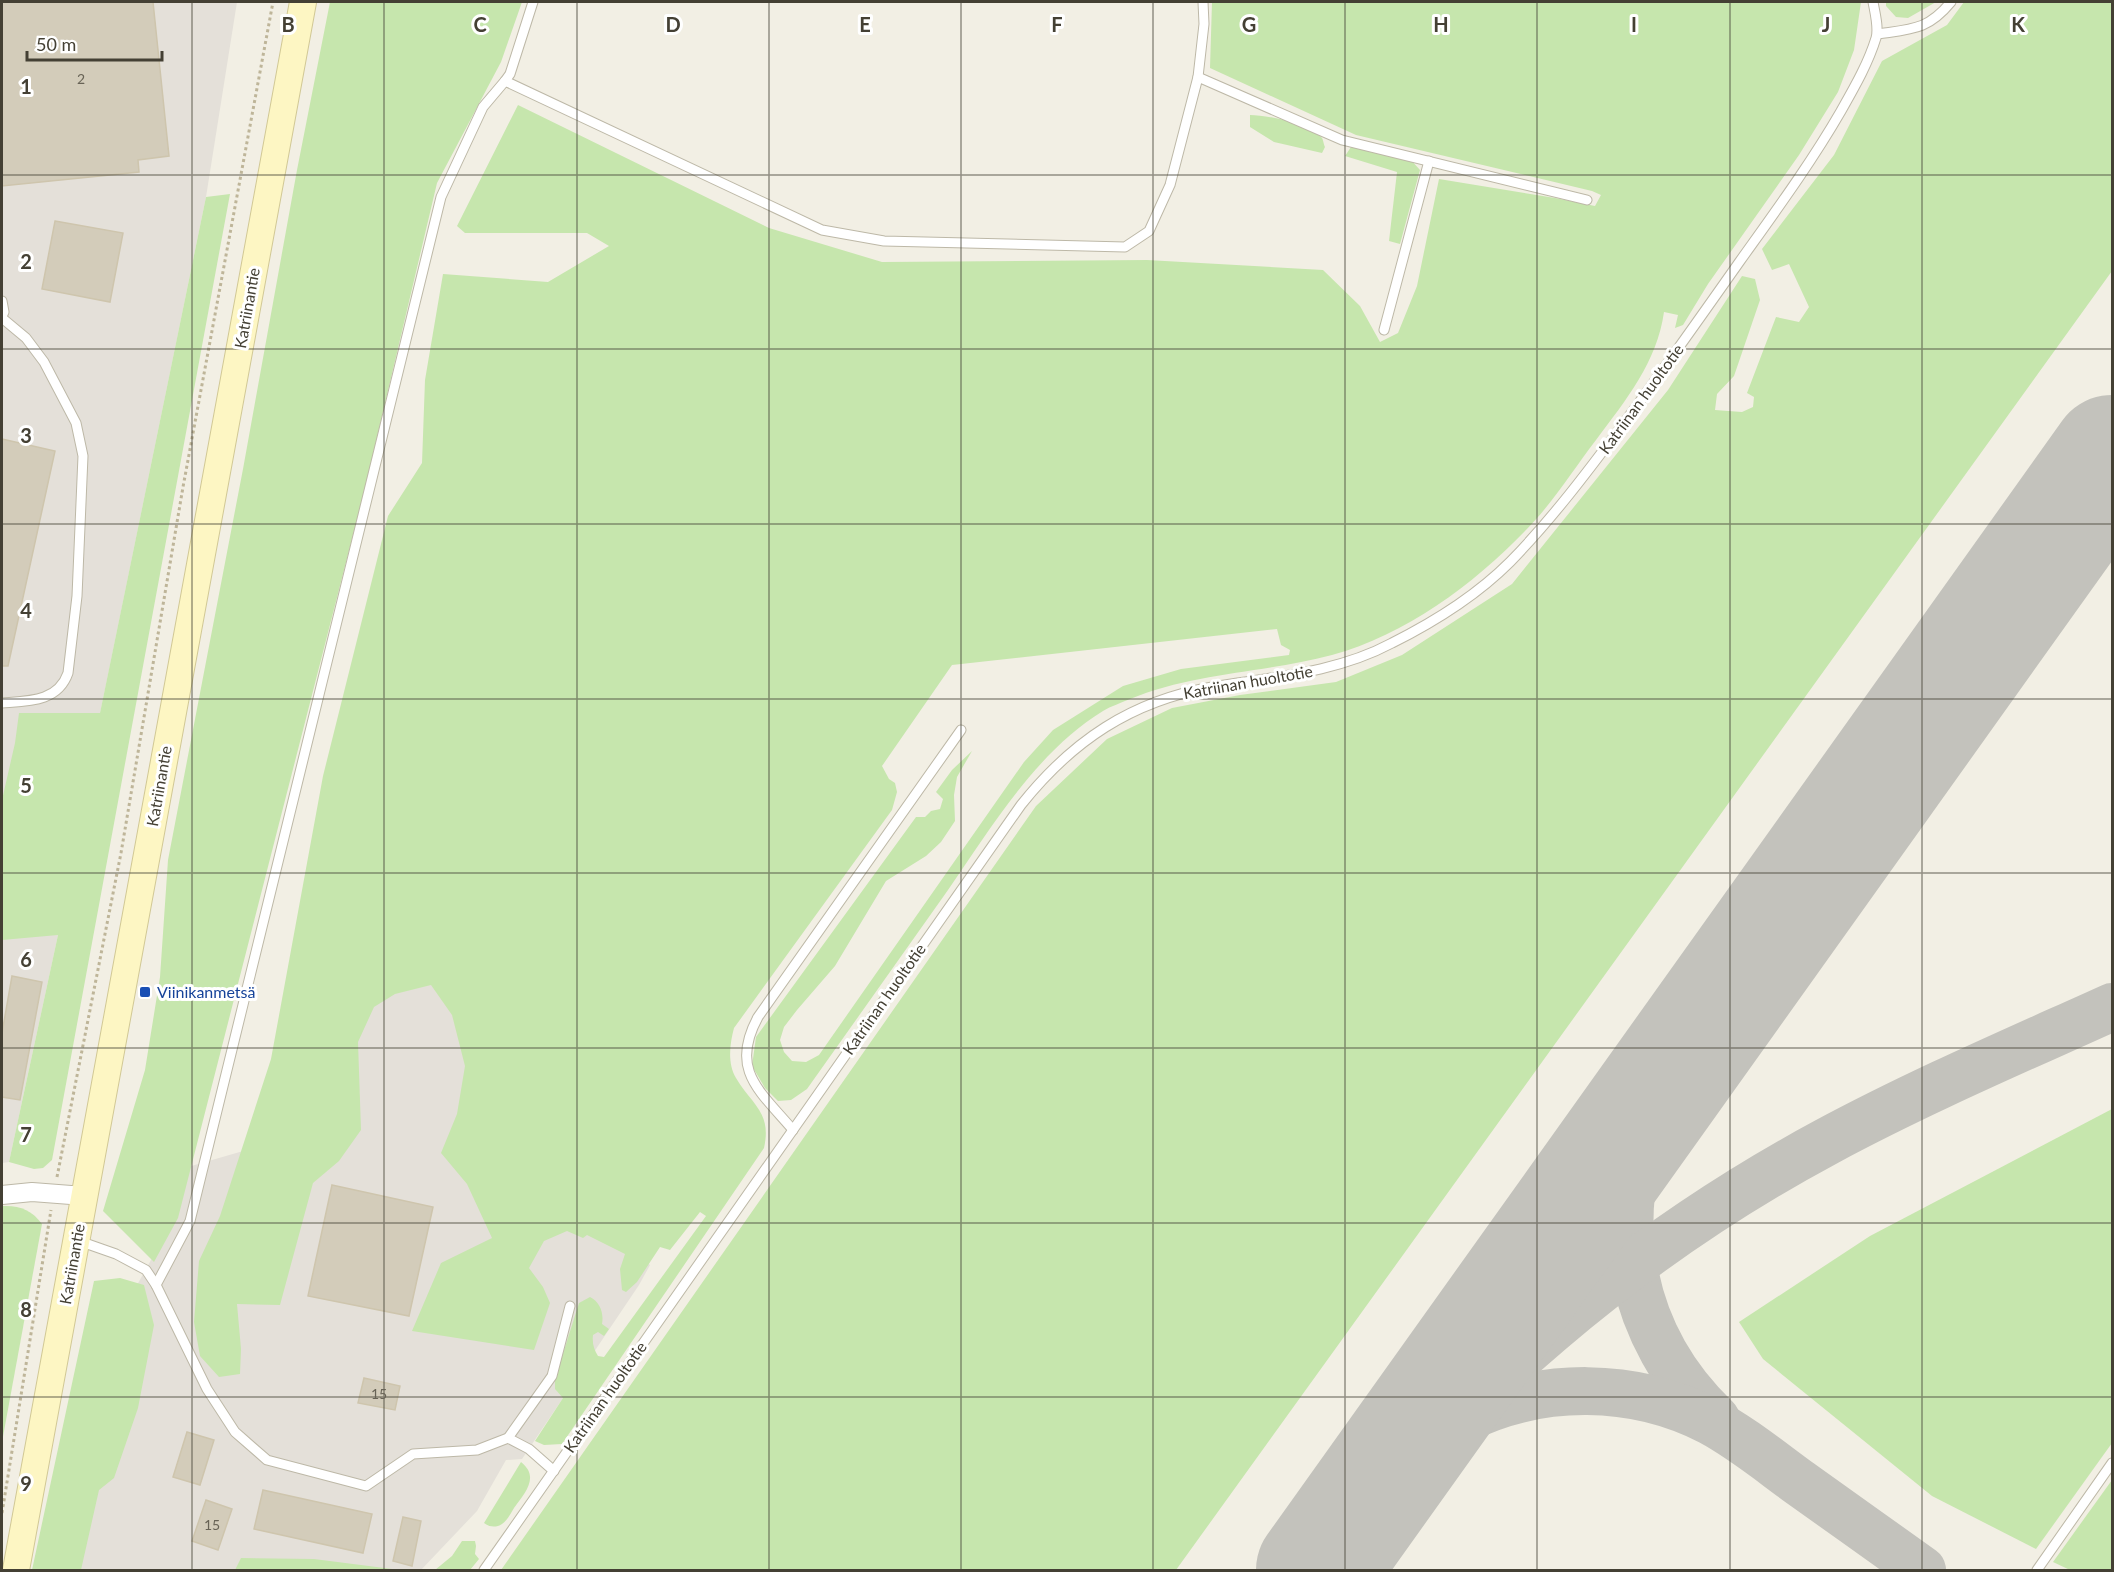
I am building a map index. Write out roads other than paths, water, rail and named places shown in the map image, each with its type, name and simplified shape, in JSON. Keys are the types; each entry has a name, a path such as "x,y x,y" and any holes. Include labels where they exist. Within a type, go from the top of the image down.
{"main road":[{"name":"Katriinantie","path":"16,1570 303,2"}],"street":[{"path":"2,1195 32,1192 84,1196"}],"lane":[{"path":"156,1286 190,1221 441,197 483,107 510,74 533,2"},
{"path":"505,81 822,230 884,241 1125,247 1149,231 1170,185 1198,77 1204,24 1203,2"},
{"path":"1873,2 1878,34 1914,29 1933,20 1951,2"},
{"name":"Katriinan huoltotie","path":"484,1570 1042,778 1075,747 1116,720 1146,705 1209,687 1303,673 1370,655 1432,620 1484,585 1508,564 1548,522 1584,476 1666,366 1773,214 1837,118 1862,74 1878,34"},
{"path":"1198,77 1342,140 1587,200"},
{"path":"1384,330 1430,161"},
{"path":"2,301 4,312 2,317 26,338 44,362 76,423 82,456 77,596 68,672 64,683 58,690 42,698 2,703"},
{"path":"793,1130 758,1089 750,1076 745,1051 749,1033 961,730"},
{"path":"76,1240 116,1254 146,1270 207,1389 236,1432 267,1460 366,1485 413,1454 477,1450 508,1438 552,1376 570,1306"},
{"name":"Katriinan huoltotie","path":"508,1438 529,1449 554,1471"},
{"path":"2037,1570 2112,1462"}],"place":[{"name":"Viinikanmetsä","path":"145,992"}]}
